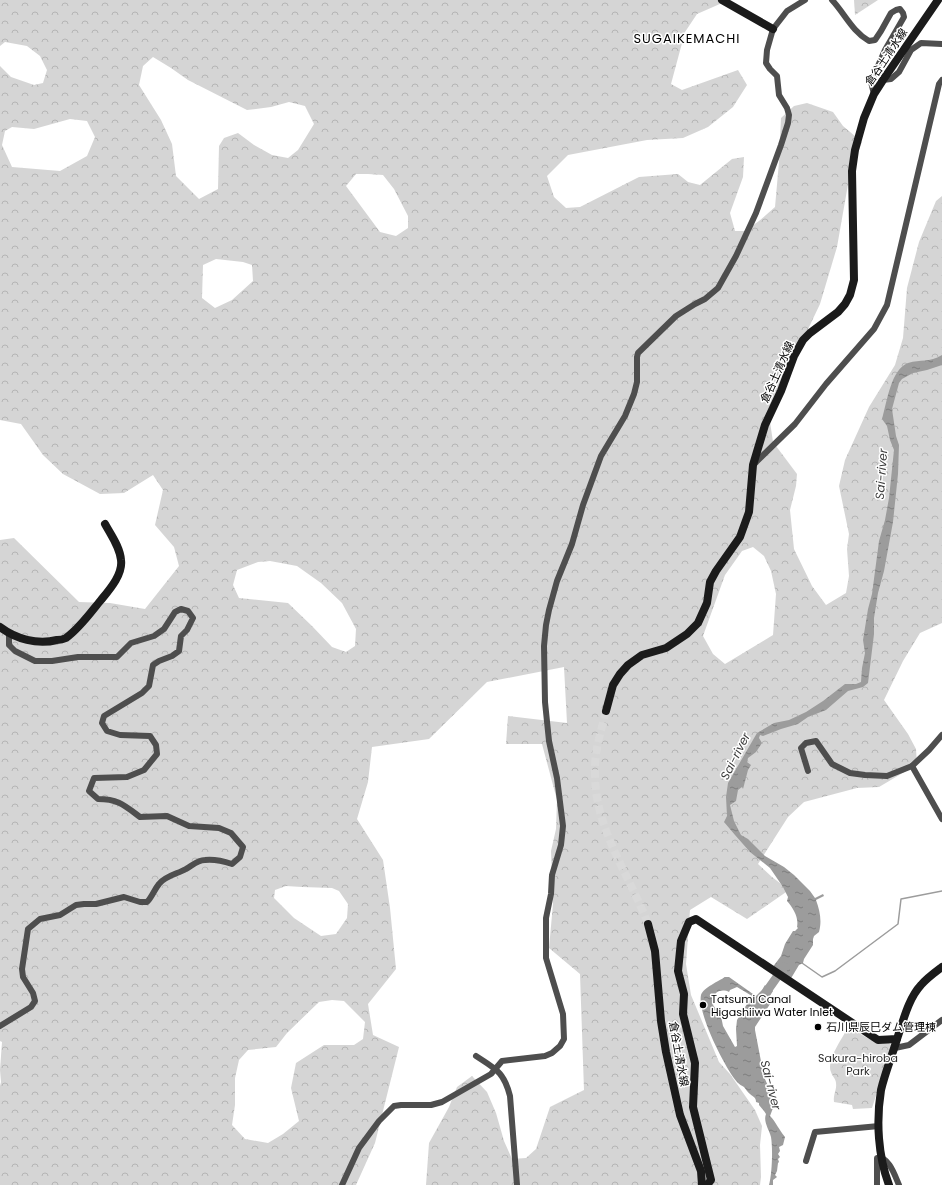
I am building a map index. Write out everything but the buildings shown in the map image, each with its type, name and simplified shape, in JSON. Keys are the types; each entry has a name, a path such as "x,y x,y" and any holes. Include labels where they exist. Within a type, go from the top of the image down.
{"main road":[{"path":"722,0 773,29"},
{"name":"倉谷土清水線","path":"606,711 613,685 628,664 642,654 666,648 687,634 698,623 707,603 710,582 740,536 749,512 753,465 765,425 781,391 794,356 807,336 838,312 845,304 850,294 854,280 852,171 855,150 864,118 874,94 938,0"},
{"path":"0,627 9,634 29,641 48,643 65,638 79,626 108,591 120,571 122,560 119,549 105,524"},
{"path":"707,1185 711,1180 693,1107 695,1063 683,1014 684,994 678,971 681,941 689,922 696,918 878,1040 898,1040"},
{"name":"倉谷土清水線","path":"648,924 655,951 661,1021 666,1052 680,1115 701,1171 702,1185"},
{"path":"889,1185 881,1157 879,1126 882,1090 912,997 930,976 942,969"}],"street":[{"path":"342,1185 359,1148 379,1121 394,1106 401,1104 431,1105 442,1102 491,1074 502,1061 545,1056 552,1053 560,1046 564,1038 562,1014 546,958 546,918 551,894 552,875 561,845 563,826 557,778 549,742 545,702 544,646 549,610 557,581 572,544 583,505 601,456 625,416 634,394 637,382 638,353 676,316 705,299 718,288 736,256 756,213 781,145 789,115 787,108 779,95 776,76 766,62 767,50 773,29 787,11 805,0"},
{"path":"832,0 855,31 869,41 875,40 891,13 900,9 903,13 904,17 885,50 871,82 874,94"},
{"path":"883,80 891,79 899,72 911,50 921,43 942,44"},
{"path":"753,465 795,424 826,384 874,329 887,305 939,84 942,80"},
{"path":"0,1026 31,1007 35,1001 34,993 23,977 22,969 28,929 40,919 60,915 76,905 96,904 124,897 140,902 147,902 163,880 195,863 204,860 218,860 232,864 240,858 242,847 231,833 219,828 189,826 167,816 140,817 124,804 110,799 98,799 89,791 94,778 127,777 144,770 157,754 156,746 150,736 120,735 107,731 102,723 104,716 142,693 149,686 153,665 159,660 172,656 179,651 181,636 187,630 193,618 188,611 181,609 175,612 164,629 154,636 132,643 116,657 78,657 52,661 35,661 15,652 9,645 9,634"},
{"path":"808,771 801,748 806,743 816,741 832,764 850,773 887,776 912,766 942,735"},
{"path":"912,766 942,819"},
{"path":"895,1048 909,1045 942,1020"},
{"path":"476,1056 496,1068 503,1077 507,1086 510,1096 517,1185"},
{"path":"806,1161 815,1132 879,1126"},
{"path":"877,1185 878,1158 881,1157 887,1161 899,1185"}],"green space":[{"path":"0,0 729,0 697,14 685,32 671,84 682,90 738,70 747,85 733,107 708,127 683,138 647,140 568,155 547,176 554,197 566,208 580,207 639,177 678,174 688,182 700,185 732,159 744,157 743,177 730,213 735,231 745,231 775,207 781,118 794,106 807,103 833,112 843,126 862,142 850,173 837,247 820,304 769,415 773,442 797,474 796,486 790,510 794,549 812,586 826,605 846,593 849,576 847,549 849,534 839,486 845,460 869,407 895,365 903,338 907,288 919,242 936,201 942,196 942,623 920,633 903,661 884,700 908,734 916,749 917,765 879,787 857,788 804,802 788,817 758,864 789,890 747,919 711,897 690,910 686,964 691,995 719,1062 730,1074 755,1110 762,1126 760,1145 760,1185 426,1185 429,1143 449,1107 457,1087 472,1076 487,1092 496,1113 504,1141 512,1159 526,1158 536,1149 550,1107 584,1090 580,974 549,948 553,904 551,851 556,829 557,800 542,744 506,744 508,716 567,723 564,667 487,682 429,739 372,747 368,782 357,819 383,860 390,908 396,969 368,1004 373,1035 399,1047 375,1143 356,1185 0,1185 0,1070 2,1042 0,1041 0,540 14,538 79,602 110,603 145,609 179,566 174,547 155,525 163,490 153,475 124,493 100,494 63,474 43,455 21,424 0,420 0,66 11,77 34,85 43,83 47,70 40,56 27,46 5,42 0,46","holes":["153,57 188,80 247,110 271,107 289,102 305,106 314,124 298,150 288,158 272,155 254,145 238,133 224,138 219,146 218,189 199,199 176,176 172,144 161,120 139,85 143,66","70,119 87,121 95,137 87,156 60,171 12,167 2,145 5,131 12,127 34,129","356,174 383,175 394,189 408,216 408,228 396,236 380,232 346,186","216,259 243,262 252,265 253,281 232,300 215,308 202,298 203,265","753,547 764,556 771,571 776,594 773,635 725,664 713,654 703,636 725,575 742,551","270,561 297,566 321,583 342,603 356,629 355,646 346,652 332,647 288,603 239,598 233,585 237,570 258,562","286,886 332,888 339,891 348,904 347,918 336,934 321,936 294,918 274,898 275,890","332,1000 344,1001 365,1022 363,1039 354,1045 324,1045 296,1063 291,1088 299,1121 283,1134 268,1143 245,1139 232,1125 235,1105 235,1078 239,1060 248,1050 276,1047 287,1033 319,1002"]},
{"path":"854,0 878,0 855,15"},
{"name":"Sakura-hiroba Park","path":"849,1026 868,1038 878,1042 889,1043 892,1046 872,1108 853,1109 852,1105 834,1102 836,1083 831,1072 831,1061"}],"water":[{"path":"942,355 942,365 913,373 902,379 899,383 892,409 896,436 899,445 898,474 893,522 874,618 874,634 868,683 863,687 848,691 826,710 808,717 798,724 763,736 760,735 759,738 762,743 756,752 748,758 747,762 751,765 748,770 743,789 742,787 738,790 736,801 730,805 734,821 741,835 748,839 765,856 784,867 794,875 815,898 823,894 824,896 816,900 820,916 819,932 814,936 813,945 803,963 799,965 790,980 772,968 781,956 785,944 793,931 798,928 796,916 787,901 788,897 783,887 770,868 750,852 724,822 727,816 726,797 728,783 757,733 774,723 789,720 806,712 845,684 856,684 861,682 865,653 863,640 872,594 879,541 889,498 894,450 887,426 882,419 890,387 897,372 902,366 908,363 933,359"},
{"path":"725,977 729,977 755,997 765,985 767,987 766,990 769,992 771,989 773,991 768,999 772,1001 755,1027 755,1030 764,1077 769,1088 773,1108 770,1116 785,1137 783,1145 779,1147 780,1151 778,1154 780,1157 778,1159 779,1162 775,1175 777,1177 773,1180 773,1185 769,1185 772,1148 771,1137 765,1120 766,1114 759,1103 756,1102 755,1098 737,1082 732,1075 719,1053 707,1027 703,1014 701,1003 702,992","holes":["737,987 752,996 737,1020 737,1046 735,1047 723,1026 721,1016 716,1012 713,1005 716,993 719,991 729,992"]}],"waterway":[{"path":"802,963 822,977 835,971 898,924 901,899 942,891"},
{"name":"Sai-river","path":"760,1001 784,967"}],"tunnel":[{"path":"606,711 598,742 595,766 596,794 601,814 614,851 648,924"}],"place":[{"name":"Tatsumi Canal Higashiiwa Water Inlet","path":"703,1005"},
{"name":"石川県辰巳ダム管理棟","path":"818,1027"}],"district":[{"name":"SUGAIKEMACHI","path":"687,38"}]}
